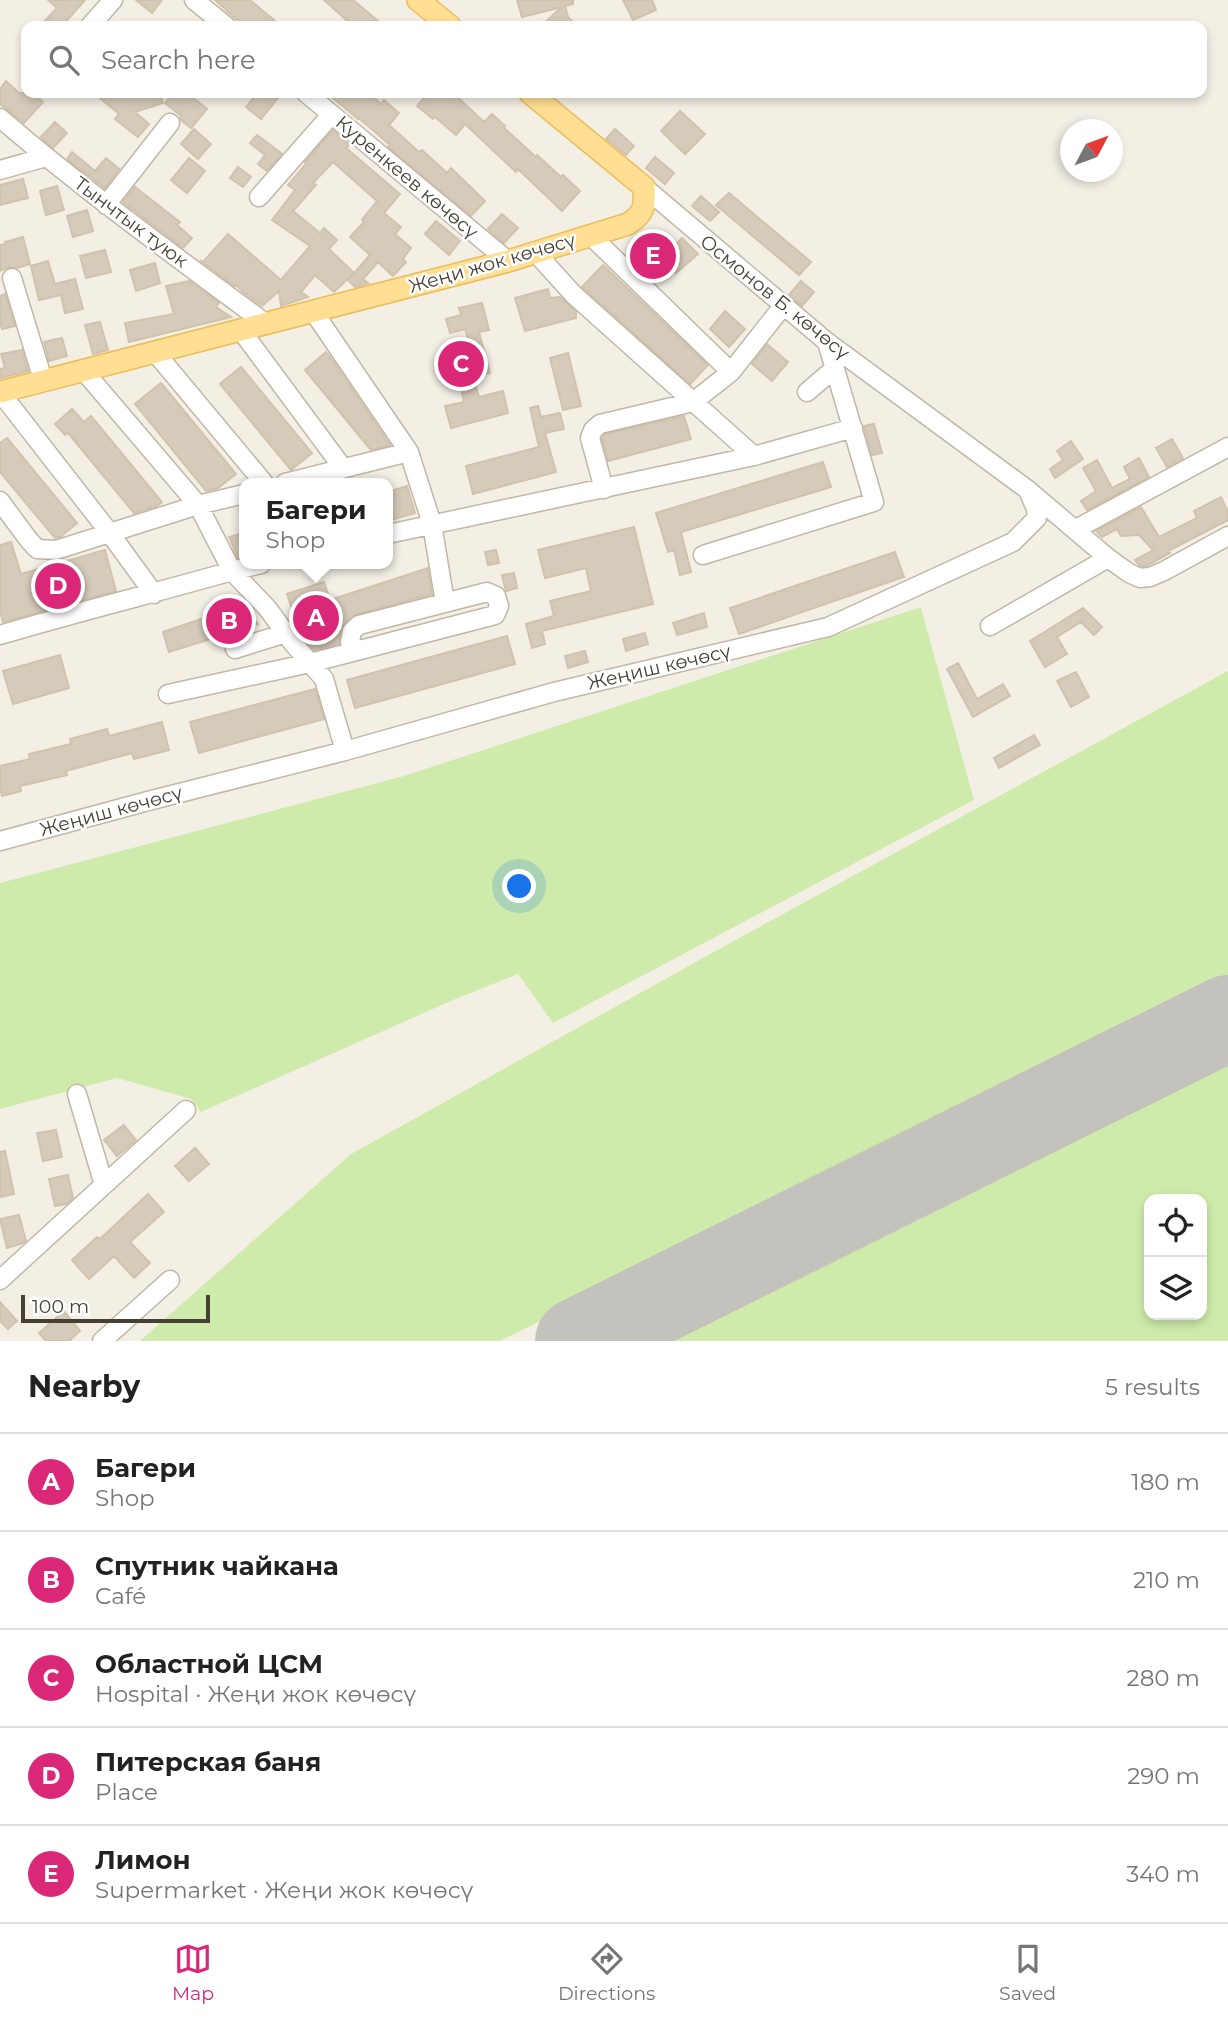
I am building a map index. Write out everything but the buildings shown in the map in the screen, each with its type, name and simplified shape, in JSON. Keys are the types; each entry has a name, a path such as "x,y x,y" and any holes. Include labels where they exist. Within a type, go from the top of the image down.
{"main road":[{"path":"418,0 444,21"},
{"name":"Осмонов Б. көчөсү","path":"536,98 644,187"},
{"name":"Жеңи жок көчөсү","path":"0,392 508,261 591,236 628,224 639,217 645,204 644,187"}],"street":[{"path":"94,21 113,0"},
{"path":"194,0 220,21"},
{"name":"Куренкеев көчөсү","path":"312,98 508,261"},
{"path":"259,197 331,115"},
{"name":"Тынчтык туюк","path":"0,118 106,205 265,323"},
{"path":"106,205 170,123"},
{"path":"0,170 46,157"},
{"name":"Осмонов Б. көчөсү","path":"644,187 827,342 1028,490"},
{"path":"591,236 731,372"},
{"path":"535,252 575,295 754,456"},
{"path":"12,278 43,380"},
{"path":"604,489 590,438 593,429 600,424 693,402 731,372 783,306"},
{"path":"313,311 410,452 432,524 445,603"},
{"path":"240,329 343,468"},
{"path":"703,555 874,502 827,342"},
{"path":"154,351 260,478"},
{"path":"807,392 835,368"},
{"path":"83,370 198,505 232,570 268,609 324,679 345,751"},
{"path":"0,392 154,594"},
{"path":"393,533 754,456 853,428"},
{"path":"1076,529 1228,447"},
{"path":"304,478 410,452"},
{"path":"1028,490 1108,558 1140,578 1164,571 1228,536"},
{"name":"Жеңиш көчөсү","path":"0,841 345,751 554,692 828,627 1013,542 1037,518 1028,490"},
{"path":"0,501 37,549 56,550 198,505 239,495"},
{"path":"990,626 1108,558"},
{"path":"0,635 239,569"},
{"path":"168,694 310,663 495,615 499,606 496,596 487,592 359,625 352,631 350,642 357,650"},
{"path":"235,649 286,633"},
{"path":"76,1094 104,1185"},
{"path":"0,1280 186,1110"},
{"path":"102,1341 170,1280"}],"green space":[{"path":"921,608 974,800 553,1023 518,974 453,1000 201,1112 191,1099 117,1078 0,1109 0,883 404,776"},
{"path":"1228,671 1228,980 500,1341 140,1341 351,1154"},
{"path":"1228,1056 1228,1341 655,1341"}],"runway":[{"path":"578,1341 1228,1018"}],"place":[{"name":"Лимон","path":"653,256"},
{"name":"Областной ЦСМ","path":"461,364"},
{"name":"Питерская баня","path":"58,586"},
{"name":"Багери","path":"316,618"},
{"name":"Спутник чайкана","path":"229,621"}]}
